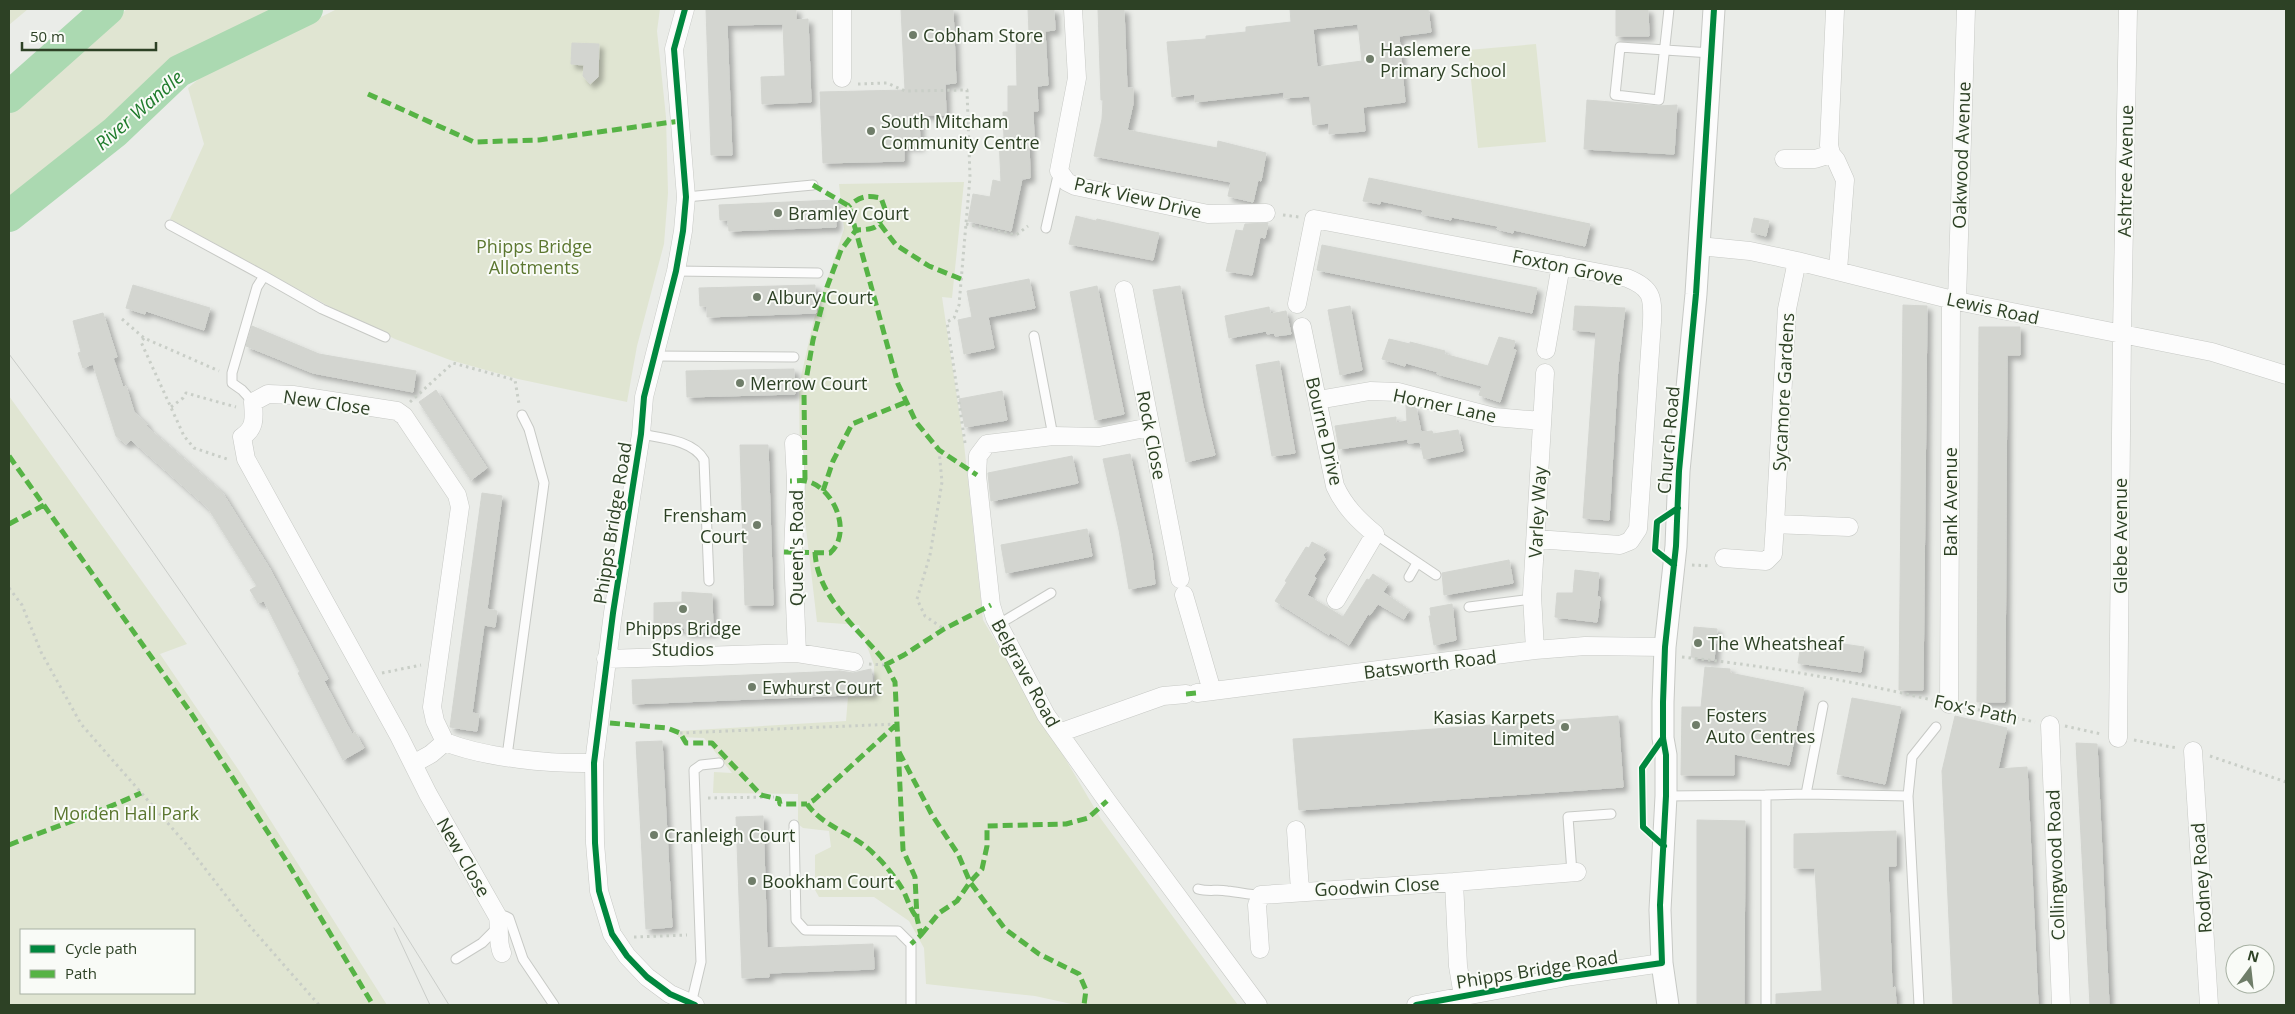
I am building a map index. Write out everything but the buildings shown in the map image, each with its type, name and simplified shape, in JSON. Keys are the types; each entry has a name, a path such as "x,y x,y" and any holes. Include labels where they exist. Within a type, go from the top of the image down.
{"street":[{"name":"Phipps Bridge Road","path":"685,9 674,49 686,197 676,271 644,397 641,434 606,660 594,763 594,843 599,891 604,913 612,934 627,956 647,977 670,994 693,1005"},
{"path":"842,9 842,78"},
{"name":"Park View Drive","path":"1073,9 1077,78 1059,171 1067,182 1075,186 1208,214 1266,213"},
{"name":"Church Road","path":"1668,1005 1662,963 1660,905 1666,796 1666,755 1663,738 1664,647 1674,565 1714,9"},
{"name":"Oakwood Avenue","path":"1954,300 1966,9"},
{"name":"Ashtree Avenue","path":"2122,333 2128,9"},
{"path":"1835,10 1829,145 1831,154 1836,160 1844,180 1838,270"},
{"path":"1784,158 1816,159 1831,154"},
{"path":"1297,304 1314,219"},
{"name":"Foxton Grove","path":"1314,219 1627,278 1640,283 1648,290 1653,302 1638,530 1630,540 1620,545 1536,540"},
{"name":"Lewis Road","path":"1698,246 1750,251 1798,261 1954,300 2212,352 2286,375"},
{"name":"Sycamore Gardens","path":"1724,558 1766,561 1773,554 1787,309 1798,261"},
{"path":"1546,350 1561,265"},
{"name":"Rock Close","path":"1124,290 1182,587 1198,693"},
{"name":"Bank Avenue","path":"1950,704 1954,300"},
{"name":"Bourne Drive","path":"1302,328 1335,486 1342,500 1359,520 1375,534"},
{"name":"Glebe Avenue","path":"2118,738 2122,333"},
{"name":"Varley Way","path":"1535,650 1532,599 1544,373"},
{"name":"Horner Lane","path":"1318,400 1370,391 1398,392 1494,417 1542,421"},
{"name":"New Close","path":"402,415 391,410 292,395 268,394 253,402 255,420 250,432 242,437 246,459 498,921 498,945 502,953"},
{"path":"402,415 457,495 460,507 432,707 435,721 445,742 463,749 507,756 574,764 594,763"},
{"path":"978,456 987,444 1053,436 1099,437 1150,427"},
{"name":"Queen's Road","path":"794,443 796,481 793,553 797,653"},
{"name":"Belgrave Road","path":"978,456 977,475 991,606 999,624 1046,715 1258,1005"},
{"path":"1775,524 1849,527"},
{"path":"1336,600 1375,534"},
{"name":"Batsworth Road","path":"1059,733 1163,696 1535,650 1585,646 1664,647"},
{"path":"606,660 797,653 854,662"},
{"name":"Collingwood Road","path":"2050,725 2060,1005"},
{"path":"413,764 432,754 445,742"},
{"name":"Rodney Road","path":"2193,751 2208,1005"},
{"name":"Goodwin Close","path":"1296,830 1300,891"},
{"name":"Goodwin Close","path":"1261,895 1574,873"},
{"name":"Goodwin Close","path":"1454,882 1458,966 1463,996"},
{"path":"1260,949 1257,905 1261,895"},
{"name":"Phipps Bridge Road","path":"1416,1005 1572,976 1662,963"}],"lane":[{"path":"1669,9 1665,51 1659,100 1615,95 1620,47 1665,51 1711,53"},
{"path":"1046,228 1059,171"},
{"path":"686,197 813,185"},
{"path":"170,225 322,309 385,337"},
{"path":"676,271 818,273"},
{"path":"253,402 242,390 232,383 232,373 258,286 264,276"},
{"path":"1034,336 1053,436"},
{"path":"653,356 794,357"},
{"path":"507,756 544,483 529,429 522,415"},
{"path":"641,434 697,450 704,460 709,581"},
{"path":"1375,534 1436,575"},
{"path":"1409,577 1417,563"},
{"path":"999,624 1050,593"},
{"path":"1469,607 1532,599"},
{"path":"1806,794 1823,706"},
{"path":"1919,1005 1908,796 1912,757 1936,727"},
{"path":"693,1005 701,962 694,770 701,765 719,763"},
{"path":"1666,796 1806,794 1908,796"},
{"path":"1766,795 1766,1005"},
{"path":"1574,873 1568,817 1611,814"},
{"path":"794,825 796,920 806,930 898,931 911,944 911,1005"},
{"path":"1198,889 1209,892 1225,890 1249,895 1261,895"},
{"path":"456,959 482,942 498,921 505,916 509,918 523,959 554,1005"}],"path":[{"path":"842,78 842,84 887,83 905,91 967,90 970,177 959,306 954,318 947,322 967,451 978,456"},
{"path":"1266,213 1314,219"},
{"path":"966,224 1016,234 1028,226"},
{"path":"122,319 144,338 194,359 214,370 232,373"},
{"path":"144,338 141,342 184,436 194,448 229,460 237,465 246,459"},
{"path":"402,415 411,400 452,363 515,380 522,415"},
{"path":"171,407 184,398 186,393 238,408 253,402"},
{"path":"939,450 942,482 930,555 916,599 925,616 944,629"},
{"path":"1674,565 1718,567 1724,558"},
{"path":"9,588 22,605 41,652 81,724 186,844 248,924 319,1005"},
{"path":"367,678 379,673 438,664"},
{"path":"680,734 896,724"},
{"path":"694,798 774,797"},
{"path":"628,937 689,935"}],"green space":[{"path":"9,9 28,9 9,25"},
{"path":"127,9 282,9 201,50 184,61 9,197 9,114"},
{"name":"Phipps Bridge Allotments","path":"337,9 660,9 657,31 666,117 668,193 664,244 637,346 627,402 518,379 450,360 395,339 336,310 170,219 204,144 188,88 201,77"},
{"path":"1536,44 1546,142 1478,148 1468,50"},
{"path":"964,182 952,298 942,297 964,444 983,620 1101,819 1238,1005 1076,1005 1035,996 926,984 924,948 909,921 874,897 819,897 815,890 815,855 831,847 829,831 803,828 798,824 798,794 713,793 714,772 732,773 704,738 678,737 678,731 846,721 848,697 875,696 874,665 859,625 817,622 800,477 799,385 814,319 844,229 839,184"},
{"name":"Morden Hall Park","path":"9,396 187,644 160,654 240,772 387,1005 9,1005"}],"waterway":[{"name":"River Wandle","path":"9,97 108,9"},
{"name":"River Wandle","path":"9,216 115,132 179,71 307,9"}],"tram line":[{"path":"9,354 68,433 237,674 345,839 449,1005"},
{"path":"394,928 430,1005"}],"marked path":[{"path":"368,94 474,142 539,140 680,121"},
{"path":"813,185 849,206 898,384 916,422 939,450 977,475"},
{"path":"805,480 804,392 813,340 827,287 841,250 856,230 876,227 881,221 885,209 881,198 872,197 860,198 849,206"},
{"path":"880,224 896,245 929,266 961,279"},
{"path":"823,491 833,461 852,424 906,402"},
{"path":"9,456 191,713 289,865 373,1005"},
{"path":"784,552 830,553 837,544 840,534 837,512 825,492 816,485 806,481 790,481"},
{"path":"9,524 44,505"},
{"path":"815,552 817,568 830,597 882,658 895,682 903,850 915,877 917,918 921,935 911,944"},
{"path":"885,665 944,629 991,605"},
{"path":"1186,694 1197,693"},
{"path":"610,723 667,728 680,733 686,743 712,743 761,795 779,799 780,804 807,804"},
{"path":"897,724 814,800 807,804 822,819 866,847 878,858 900,885 917,918"},
{"path":"899,752 932,815 958,854 970,882 1005,929 1039,954 1079,974 1086,990 1084,1005"},
{"path":"9,845 141,793"},
{"path":"921,935 939,913 957,901 982,869 987,846 987,826 1066,824 1088,818 1107,801"}],"cycle path":[{"path":"685,9 674,49 686,197 683,231 676,271 644,397 641,434 613,613 594,763 595,843 599,891 612,934 627,956 647,977 670,994 695,1005"},
{"path":"1416,1005 1572,976 1662,963 1660,905 1666,796 1666,755 1663,738 1665,647 1676,546 1679,471 1696,294 1714,9"},
{"path":"1674,565 1655,550 1657,522 1678,508"},
{"path":"1663,738 1642,768 1643,827 1664,846"}],"place":[{"name":"Cobham Store","path":"913,35"},
{"name":"Haslemere Primary School","path":"1370,59"},
{"name":"South Mitcham Community Centre","path":"871,131"},
{"name":"Bramley Court","path":"778,213"},
{"name":"Albury Court","path":"757,297"},
{"name":"Merrow Court","path":"740,383"},
{"name":"Frensham Court","path":"757,525"},
{"name":"Phipps Bridge Studios","path":"683,609"},
{"name":"The Wheatsheaf","path":"1698,643"},
{"name":"Ewhurst Court","path":"752,687"},
{"name":"Fosters Auto Centres","path":"1696,725"},
{"name":"Kasias Karpets Limited","path":"1565,727"},
{"name":"Cranleigh Court","path":"654,835"},
{"name":"Bookham Court","path":"752,881"}]}
